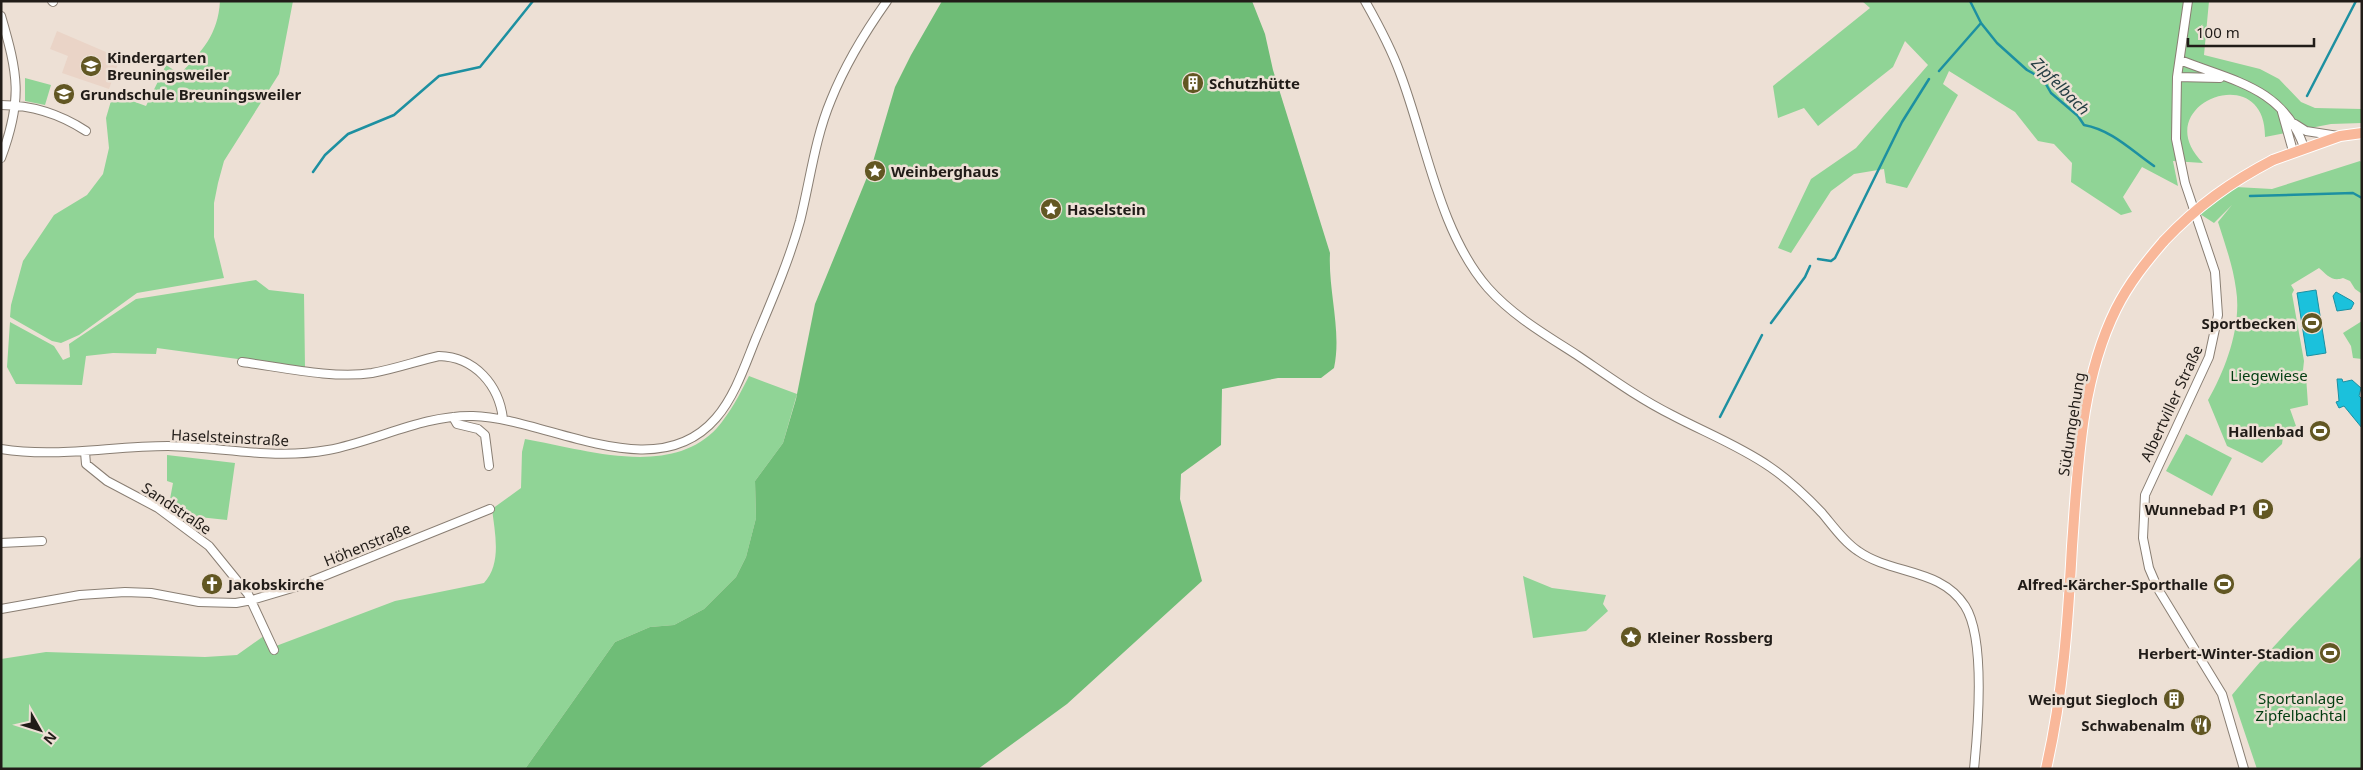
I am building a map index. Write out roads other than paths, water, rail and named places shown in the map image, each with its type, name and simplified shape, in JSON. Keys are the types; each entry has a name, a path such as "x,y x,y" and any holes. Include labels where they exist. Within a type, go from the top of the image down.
{"main road":[{"name":"Südumgehung","path":"2046,769 2063,679 2076,486 2083,421 2100,346 2116,308 2136,274 2164,241 2204,202 2232,182 2293,151 2340,136 2362,133"}],"street":[{"name":"Haselsteinstraße","path":"1,449 28,453 85,452 165,446 292,455 329,450 418,424 453,417 503,419 620,448 650,450 666,448 685,442 715,419 728,402 784,270 799,222 830,101 847,64 887,1"},
{"path":"1364,1 1386,39 1400,72 1455,239 1475,272 1490,290 1530,324 1643,399 1747,452 1770,467 1808,499 1857,550 1872,560 1940,583 1965,605 1973,621 1977,637 1977,711 1974,769"},
{"name":"Albertviller Straße","path":"2188,1 2177,77 2176,139 2185,183 2215,272 2218,315 2209,357 2145,495 2143,538 2150,568 2158,589 2222,694 2244,769"},
{"path":"1,16 17,82 16,104 1,158"},
{"path":"2180,60 2238,81 2263,93 2294,123 2306,131 2340,136"},
{"path":"2177,77 2227,78"},
{"path":"1,105 16,104 48,112 86,131"},
{"path":"2280,108 2293,151"},
{"path":"2294,123 2304,147"},
{"path":"242,362 311,371 372,373 439,356 450,357 472,365 489,382 499,400 503,419"},
{"path":"453,417 457,424 478,429 485,435 489,466"},
{"name":"Sandstraße","path":"85,452 86,464 107,481 158,508 203,541 231,570 252,600 274,650"},
{"name":"Höhenstraße","path":"1,609 80,595 125,592 151,593 199,602 236,603 252,600 299,586 490,509"},
{"path":"1,543 42,541"}],"water":[{"name":"Sportbecken","path":"2316,290 2326,353 2307,356 2297,293"},
{"path":"2336,292 2354,303 2351,309 2337,311 2333,296"},
{"path":"2337,379 2342,379 2343,382 2352,380 2361,388 2359,396 2362,399 2362,428 2344,406 2339,408 2336,402 2339,401"}],"waterway":[{"path":"313,172 325,155 348,134 394,115 439,76 480,67 533,1"},
{"name":"Zipfelbach","path":"1970,1 1981,23 1997,43 2027,70 2043,79 2051,93 2078,116 2084,125 2113,136 2154,166"},
{"path":"2307,96 2356,1"},
{"path":"1939,71 1981,23"},
{"path":"1818,259 1831,261 1835,258 1902,122 1929,79"},
{"name":"Zipfelbach","path":"2250,196 2353,193 2362,198"},
{"path":"1771,323 1805,277 1810,266"},
{"path":"1720,417 1762,335"}],"place":[{"name":"Kindergarten Breuningsweiler","path":"91,66"},
{"name":"Schutzhütte","path":"1193,83"},
{"name":"Grundschule Breuningsweiler","path":"64,94"},
{"name":"Weinberghaus","path":"875,171"},
{"name":"Haselstein","path":"1051,209"},
{"name":"Sportbecken","path":"2312,323"},
{"name":"Hallenbad","path":"2320,431"},
{"name":"Wunnebad P1","path":"2263,509"},
{"name":"Jakobskirche","path":"212,584"},
{"name":"Alfred-Kärcher-Sporthalle","path":"2224,584"},
{"name":"Kleiner Rossberg","path":"1631,637"},
{"name":"Herbert-Winter-Stadion","path":"2330,653"},
{"name":"Weingut Siegloch","path":"2174,699"},
{"name":"Schwabenalm","path":"2201,725"}],"park label":[{"name":"Liegewiese","path":"2269,375"},
{"name":"Sportanlage Zipfelbachtal","path":"2301,706"}]}
